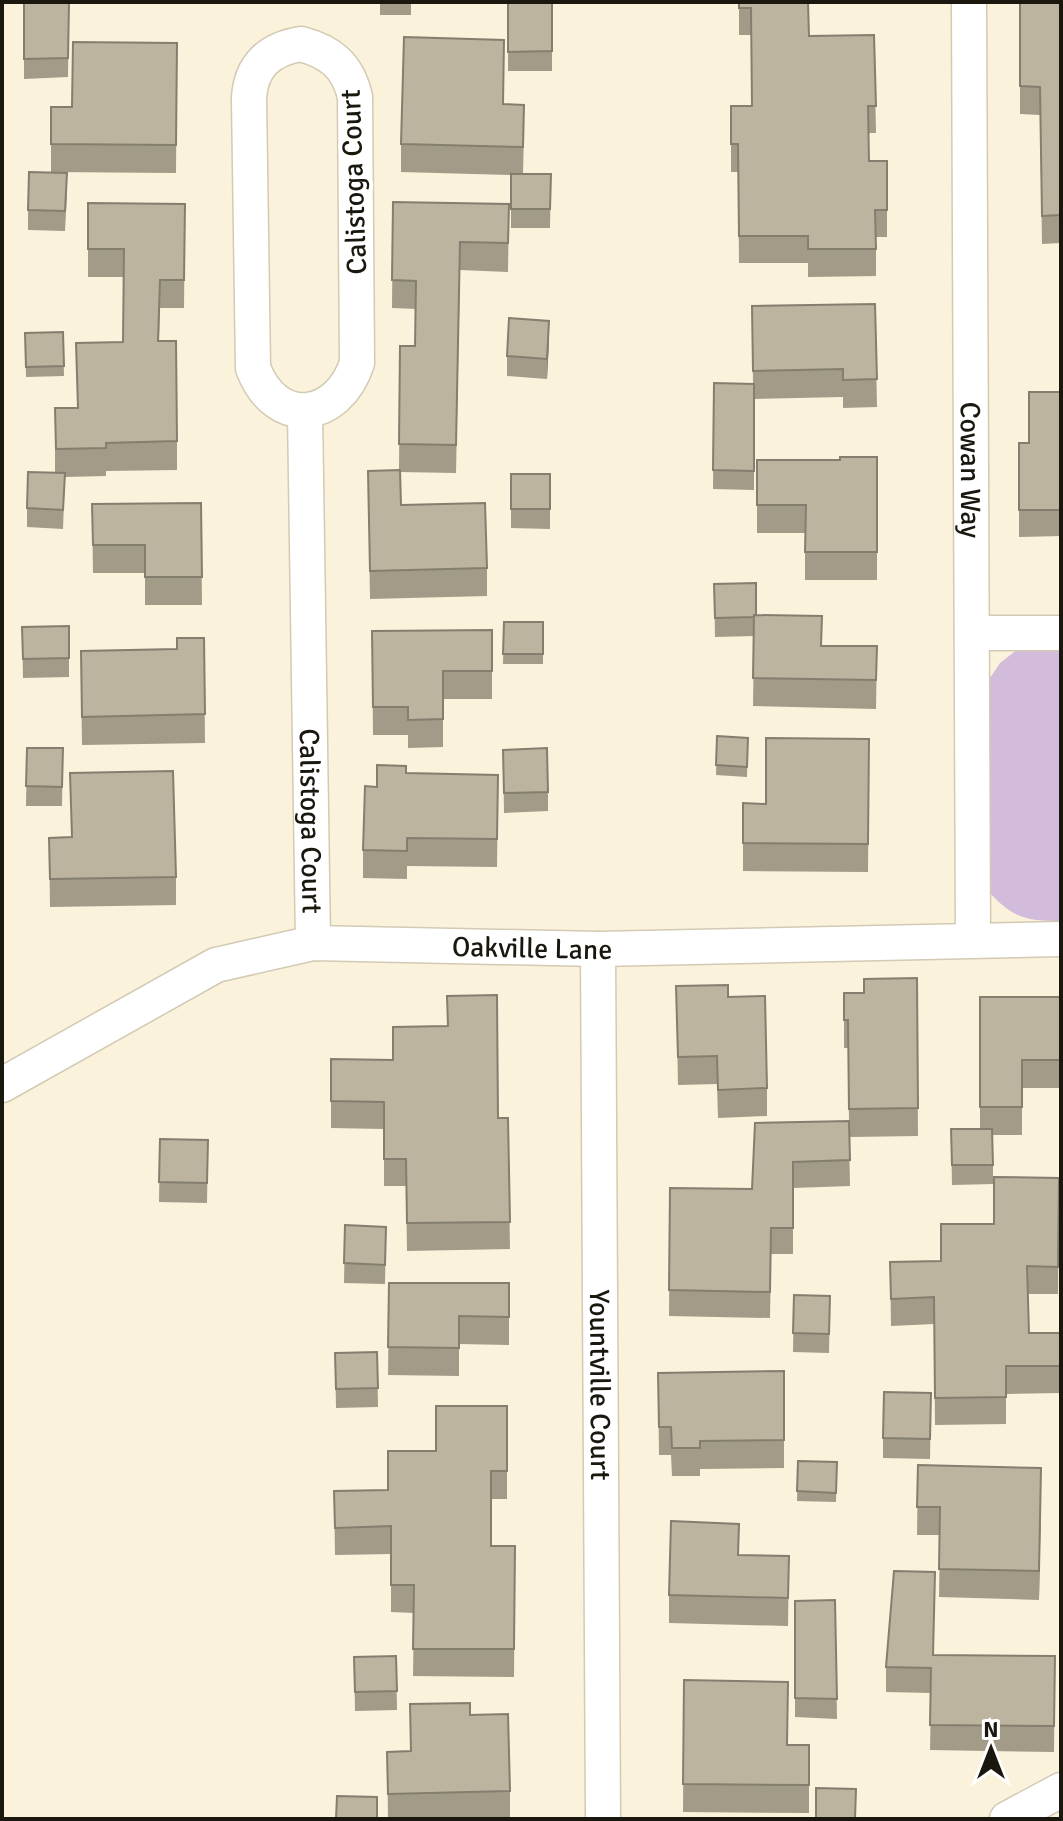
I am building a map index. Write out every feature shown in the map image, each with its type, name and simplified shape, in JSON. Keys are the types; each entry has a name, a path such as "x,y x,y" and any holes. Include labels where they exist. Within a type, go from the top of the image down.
{"street":[{"name":"Cowan Way","path":"969,2 973,939"},
{"name":"Calistoga Court","path":"301,44 321,49 341,63 351,81 355,144 357,363 350,384 333,402 305,411 275,401 259,384 253,368 249,98 250,81 262,60 281,47 301,44"},
{"name":"Calistoga Court","path":"305,411 313,943"},
{"path":"972,633 1061,633"},
{"name":"Oakville Lane","path":"2,1085 16,1066 216,965 313,943 598,949 1061,939"},
{"name":"Yountville Court","path":"598,949 603,1819"},
{"path":"1007,1819 1061,1790"}],"shaded area":[{"path":"1023,645 1061,645 1061,921 1035,920 1017,915 983,886 980,693 1000,663"}],"building":[{"path":"24,2 69,2 68,58 24,59"},
{"path":"508,2 552,2 552,51 508,52"},
{"path":"739,2 808,2 809,36 874,35 876,106 868,106 869,161 887,161 887,210 875,210 876,249 808,249 808,236 739,236 738,144 731,144 731,106 752,106 751,8 739,8"},
{"path":"1020,2 1061,2 1061,215 1042,216 1040,87 1020,86"},
{"path":"404,37 504,40 503,104 524,105 523,147 401,144"},
{"path":"73,42 177,43 176,145 51,144 51,107 72,107"},
{"path":"29,172 67,173 65,211 28,210"},
{"path":"511,174 551,174 550,209 511,209"},
{"path":"393,202 509,204 508,243 460,242 456,445 399,444 400,346 415,346 416,281 392,280"},
{"path":"88,203 185,204 184,280 160,280 158,341 176,341 177,441 106,443 106,448 56,449 55,408 78,408 76,343 123,342 124,249 88,249"},
{"path":"875,304 877,379 843,380 843,369 753,371 752,306"},
{"path":"509,318 549,321 547,359 507,356"},
{"path":"63,332 64,366 26,367 25,333"},
{"path":"714,383 754,384 754,471 713,470"},
{"path":"1029,392 1061,392 1061,510 1019,510 1019,443 1029,443"},
{"path":"840,457 877,457 877,552 805,552 806,505 757,505 757,460 840,460"},
{"path":"400,470 401,505 485,503 487,568 370,571 368,471"},
{"path":"28,472 65,473 63,510 27,508"},
{"path":"511,474 550,474 550,509 511,509"},
{"path":"201,503 202,577 145,577 145,545 93,545 92,504"},
{"path":"756,583 754,617 715,618 714,584"},
{"path":"754,615 822,616 821,646 877,646 876,680 753,678"},
{"path":"504,622 543,622 543,654 503,654"},
{"path":"69,626 69,658 23,659 22,627"},
{"path":"492,630 492,671 443,671 443,719 408,720 408,707 373,707 372,631"},
{"path":"177,638 204,638 205,714 82,717 81,651 177,649"},
{"path":"717,736 748,738 747,767 716,765"},
{"path":"766,738 869,739 868,844 743,843 743,803 766,804"},
{"path":"27,748 63,748 62,787 26,786"},
{"path":"547,748 548,792 504,793 503,750"},
{"path":"377,765 406,766 406,773 498,775 497,839 407,838 407,851 363,850 365,786 377,787"},
{"path":"173,771 176,877 50,879 49,838 72,837 70,773"},
{"path":"917,978 918,1108 849,1109 848,1020 844,1020 844,993 864,993 864,979"},
{"path":"728,985 728,997 765,996 767,1088 718,1090 717,1056 678,1057 676,986"},
{"path":"497,995 498,1118 508,1118 510,1222 407,1223 406,1159 384,1159 384,1102 331,1101 331,1059 393,1060 393,1027 448,1026 447,996"},
{"path":"980,997 1061,997 1061,1060 1022,1060 1022,1107 980,1107"},
{"path":"849,1121 850,1160 793,1162 793,1228 771,1228 770,1292 669,1290 670,1188 752,1189 755,1123"},
{"path":"951,1129 992,1129 993,1165 952,1165"},
{"path":"160,1139 208,1140 207,1183 159,1182"},
{"path":"994,1177 1059,1178 1058,1267 1027,1266 1029,1333 1060,1333 1060,1366 1006,1366 1006,1397 935,1398 934,1297 891,1299 890,1262 941,1261 941,1224 994,1224"},
{"path":"345,1225 386,1227 385,1265 344,1263"},
{"path":"389,1283 509,1283 509,1317 459,1316 459,1348 388,1347"},
{"path":"794,1295 830,1296 829,1334 793,1333"},
{"path":"377,1352 378,1388 336,1389 335,1353"},
{"path":"784,1371 784,1440 700,1441 700,1448 672,1448 671,1427 659,1427 658,1373"},
{"path":"884,1392 931,1393 930,1439 883,1438"},
{"path":"436,1406 507,1406 507,1471 491,1471 491,1546 515,1546 514,1649 413,1649 414,1585 391,1585 391,1526 335,1528 334,1491 388,1490 388,1451 436,1451"},
{"path":"798,1461 837,1462 836,1493 797,1491"},
{"path":"918,1465 1041,1468 1039,1571 939,1569 940,1507 917,1507"},
{"path":"671,1521 739,1524 738,1555 789,1556 788,1598 669,1595"},
{"path":"894,1571 935,1572 933,1655 1055,1656 1054,1726 930,1725 931,1668 886,1667"},
{"path":"835,1600 837,1699 795,1698 795,1601"},
{"path":"396,1656 397,1691 355,1692 354,1657"},
{"path":"684,1680 788,1682 787,1745 809,1745 809,1785 683,1784"},
{"path":"470,1703 470,1715 508,1714 510,1791 388,1794 387,1752 411,1751 410,1704"},
{"path":"816,1788 856,1789 855,1819 816,1819"},
{"path":"337,1796 377,1797 377,1819 336,1819"}]}
